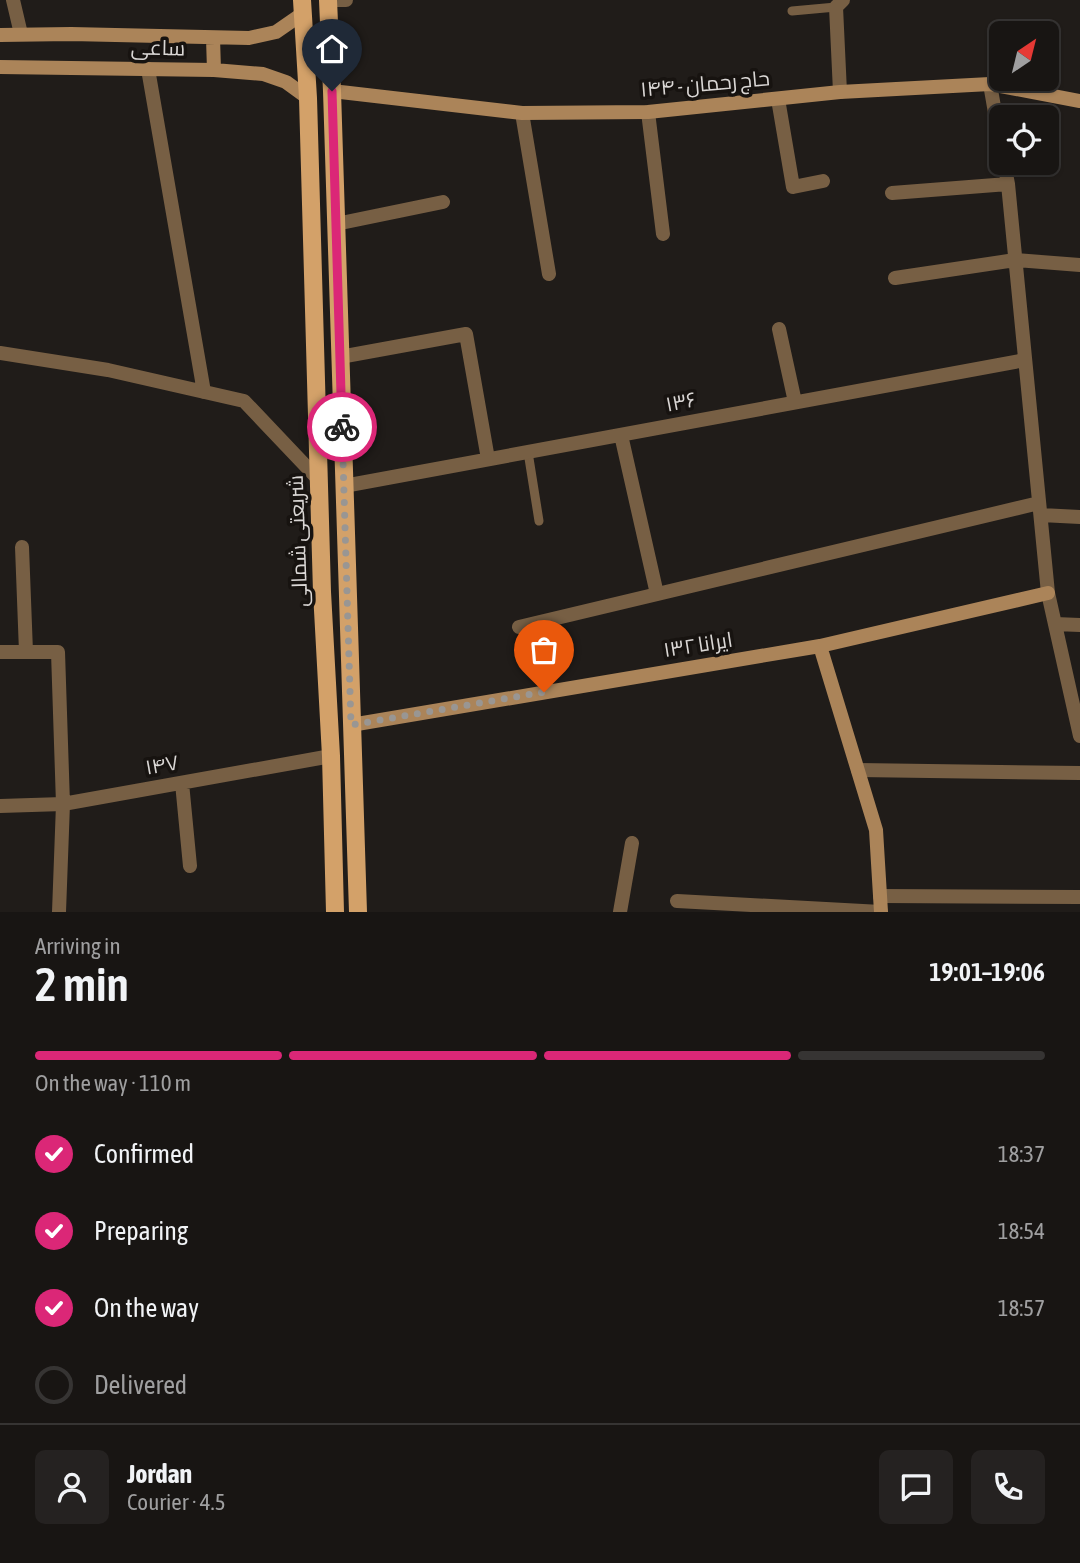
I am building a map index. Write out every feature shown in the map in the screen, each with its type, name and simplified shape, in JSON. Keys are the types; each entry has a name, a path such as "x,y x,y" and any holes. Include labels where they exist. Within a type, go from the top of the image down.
{"main road":[{"path":"328,0 358,912"},
{"name":"شریعتی شمالی","path":"302,7 308,98 322,592 331,756 335,912"}],"street":[{"path":"13,0 21,34"},
{"path":"328,0 346,0"},
{"path":"840,4 840,92"},
{"name":"ساعی","path":"0,35 249,38 276,32 302,7"},
{"path":"213,37 214,70"},
{"name":"ساعی","path":"0,67 214,70 263,74 286,82 308,98"},
{"path":"148,69 204,392"},
{"name":"حاج رحمان - ۱۴۴","path":"332,91 522,113 648,112 840,92 989,84"},
{"name":"حاج رحمان - ۱۴۴","path":"1027,91 1080,101"},
{"path":"778,99 793,187 823,181"},
{"path":"648,112 663,234"},
{"path":"522,113 549,274"},
{"path":"1006,175 1048,593 1080,736"},
{"path":"892,193 1008,184"},
{"path":"336,224 443,202"},
{"path":"895,278 1015,260 1080,265"},
{"path":"779,330 795,402"},
{"path":"340,357 466,334 488,460"},
{"path":"0,353 108,370 244,401 319,480"},
{"name":"۱۳۶","path":"344,486 1025,360"},
{"path":"621,435 657,594"},
{"path":"519,626 1040,509 1080,517"},
{"path":"22,547 26,652"},
{"name":"ایرانا ۱۳۲","path":"351,725 820,646 1048,593"},
{"path":"1055,624 1080,625"},
{"path":"677,901 881,912 876,830 820,646"},
{"path":"0,652 58,652 63,804 59,912"},
{"name":"۱۴۷","path":"0,806 63,804 331,756"},
{"path":"858,770 1080,773"},
{"path":"182,783 190,866"},
{"path":"620,912 632,843"},
{"path":"880,896 1080,897"}],"lane":[{"path":"792,11 840,4"},
{"path":"528,452 540,521"}],"way so far":[{"path":"342,427 351,725 544,692"}],"route":[{"path":"332,91 342,427"}]}
